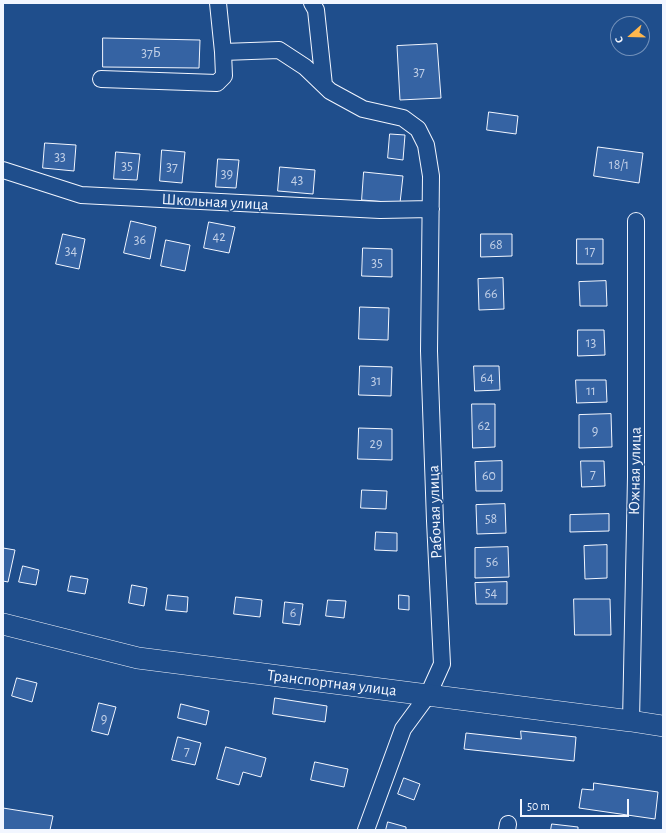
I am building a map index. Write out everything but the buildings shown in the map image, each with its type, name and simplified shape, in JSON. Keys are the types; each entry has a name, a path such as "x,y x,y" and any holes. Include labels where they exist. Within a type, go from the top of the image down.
{"main road":[{"name":"Транспортная улица","path":"3,624 138,658 663,726"}],"street":[{"path":"101,79 217,83 224,76 224,52 218,3"},
{"path":"312,3 316,10 324,85"},
{"name":"Рабочая улица","path":"224,52 279,50 305,67 330,91 363,109 403,118 418,129 426,145 431,176 429,358 442,664 428,695 403,729 366,830"},
{"name":"Школьная улица","path":"3,170 81,195 380,210 431,209"},
{"name":"Южная улица","path":"631,721 636,477 636,221"}]}
